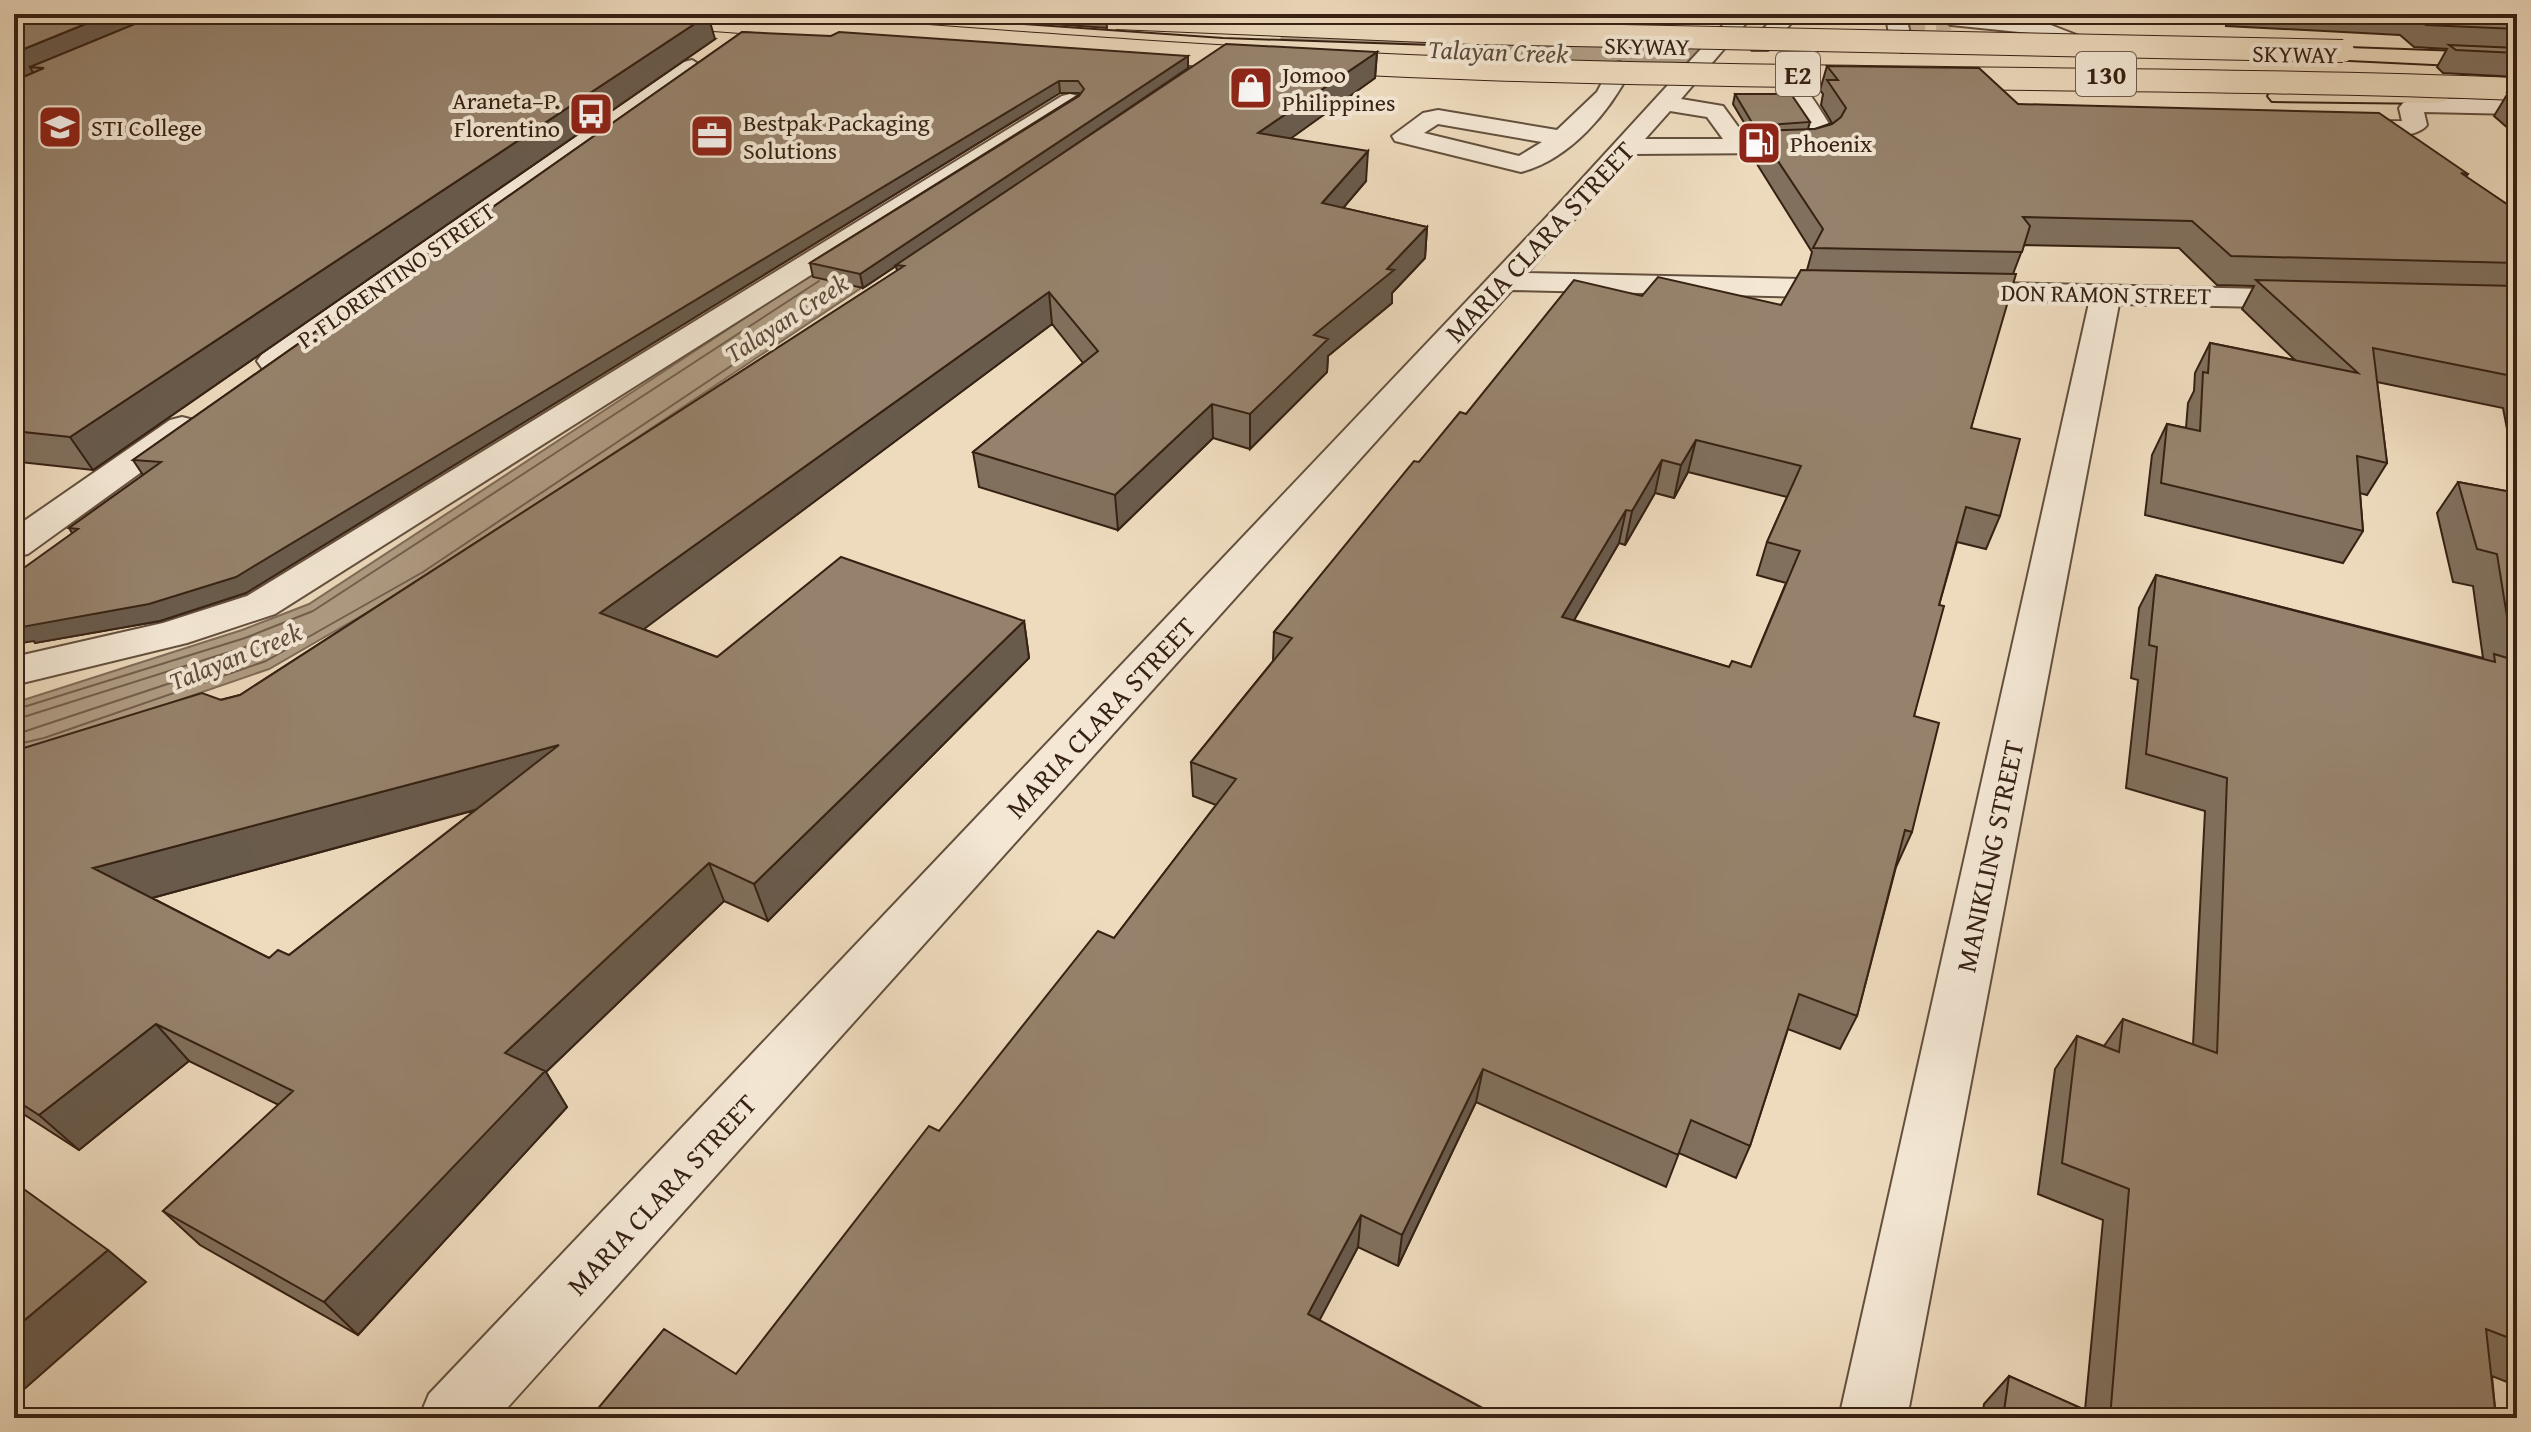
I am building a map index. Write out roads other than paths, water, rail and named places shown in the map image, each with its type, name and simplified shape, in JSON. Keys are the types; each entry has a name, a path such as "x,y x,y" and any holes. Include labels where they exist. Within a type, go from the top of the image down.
{"main road":[{"path":"620,15 685,14"},
{"path":"776,14 1225,51 2308,68 2517,80"},
{"name":"SKYWAY","path":"1040,14 1473,33 2069,43 2517,60"},
{"name":"130","path":"1055,14 1717,44 2089,48 2517,60"},
{"name":"130","path":"620,15 740,34 975,47 1225,51 1441,65 1695,71 2517,80"},
{"name":"130","path":"620,15 765,20 1137,48"},
{"name":"SKYWAY","path":"620,15 1350,64 1614,72 2342,81 2517,89"},
{"path":"1350,64 1464,79 1595,91 2517,99"}],"street":[{"path":"1520,14 1533,38"},
{"name":"MARIA CLARA STREET","path":"453,1418 1747,14"},
{"path":"1760,45 1789,14"},
{"path":"1951,19 2043,28 2089,48"},
{"path":"1902,46 1897,22 1903,20"},
{"name":"P. FLORENTINO STREET","path":"245,382 740,34"},
{"path":"1178,87 1225,51"},
{"path":"1560,138 1438,117 1431,118 1404,136 1521,164 1560,138 1606,95 1620,69"},
{"path":"1626,147 1796,146 1814,143 1824,135 1800,98 1777,72"},
{"path":"14,671 172,634 261,605 1070,101"},
{"path":"1664,103 1715,111 1740,146"},
{"path":"2312,127 2358,130 2407,128 2415,125 2411,108 2419,105 2517,107"},
{"path":"1502,281 1883,290"},
{"name":"DON RAMON STREET","path":"1931,291 2343,299"},
{"name":"MANIKLING STREET","path":"1873,1418 2106,295"},
{"path":"14,546 206,409"}],"water":[{"path":"1131,65 1192,67 427,578 269,669 46,746 14,753 14,703 242,630 309,604"}],"waterway":[{"name":"Talayan Creek","path":"1305,43 1684,58"}],"tunnel":[{"path":"1903,20 1951,19"}],"place":[{"name":"Jomoo Philippines","path":"1251,88"},
{"name":"Araneta–P. Florentino","path":"591,114"},
{"name":"STI College","path":"60,127"},
{"name":"Bestpak Packaging Solutions","path":"712,136"},
{"name":"Phoenix","path":"1759,143"}]}
